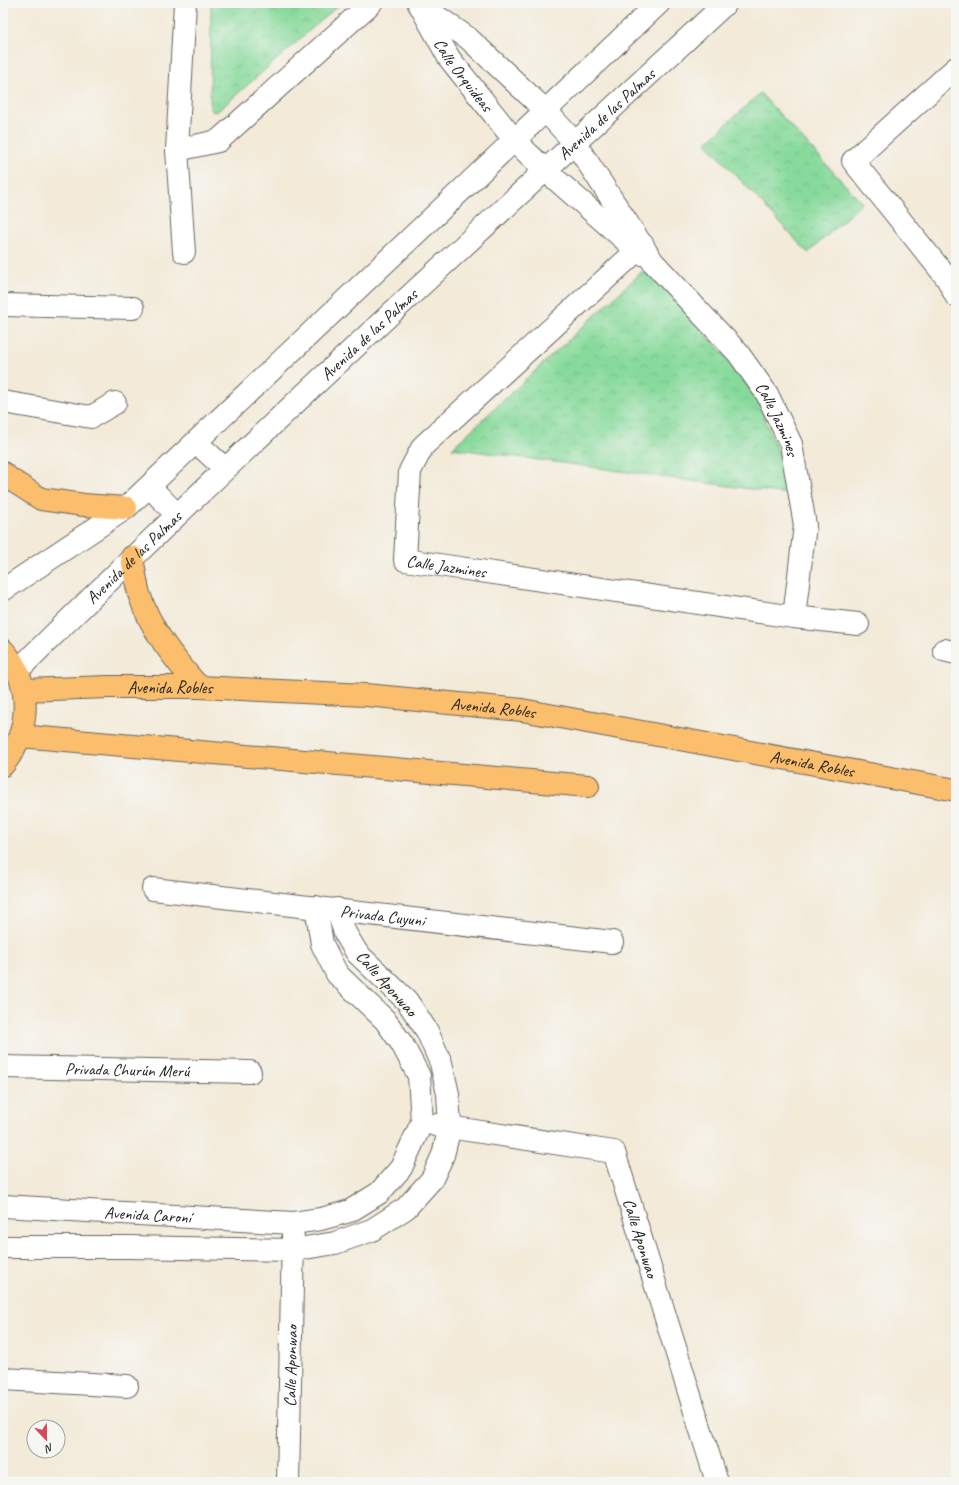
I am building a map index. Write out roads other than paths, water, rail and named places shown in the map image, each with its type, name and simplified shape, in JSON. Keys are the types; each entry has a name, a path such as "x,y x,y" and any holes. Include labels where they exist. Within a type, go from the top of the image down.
{"main road":[{"path":"3,472 10,479 41,499 84,505 126,508"},
{"path":"132,557 139,593 154,628 174,659 199,687"},
{"path":"3,650 20,681 25,713 20,736 13,752 3,765"},
{"name":"Avenida Robles","path":"20,681 108,687 199,687 366,695 522,710 956,790"},
{"path":"20,736 588,786"}],"street":[{"path":"184,252 177,150 185,3"},
{"path":"177,150 218,141 372,3"},
{"path":"3,590 126,508 150,487 659,3"},
{"name":"Avenida de las Palmas","path":"20,681 132,557 176,514 726,3"},
{"name":"Calle Orquideas","path":"419,4 468,38 546,111 575,143"},
{"name":"Calle Orquideas","path":"419,4 449,58 515,141 545,170"},
{"path":"956,68 853,161 947,278 956,296"},
{"name":"Calle Jazmines","path":"575,143 644,252"},
{"name":"Calle Jazmines","path":"545,170 644,252 738,353 767,394 791,444 806,525 794,617"},
{"name":"Calle Jazmines","path":"644,252 423,446 410,471 405,560 794,617 858,624"},
{"path":"3,305 133,308"},
{"path":"3,402 12,402 91,417 115,403"},
{"path":"196,442 224,468"},
{"path":"150,487 176,514"},
{"name":"Privada Cuyuni","path":"153,889 337,909 612,942"},
{"name":"Calle Aponwao","path":"288,1482 293,1223 321,1219 350,1211 379,1193 401,1168 422,1122 419,1076 402,1044 385,1020 337,974 322,944 316,907"},
{"name":"Calle Aponwao","path":"293,1250 336,1243 372,1230 406,1208 432,1179 443,1155 450,1127 446,1086 441,1063 427,1031 407,1001 357,953 345,932 337,909"},
{"name":"Privada Churún Merú","path":"3,1067 250,1072"},
{"name":"Calle Aponwao","path":"422,1122 614,1152 717,1482"},
{"name":"Avenida Caroní","path":"3,1206 293,1223"},
{"name":"Avenida Caroní","path":"3,1247 129,1247 293,1250"},
{"path":"3,1379 127,1386"}]}
